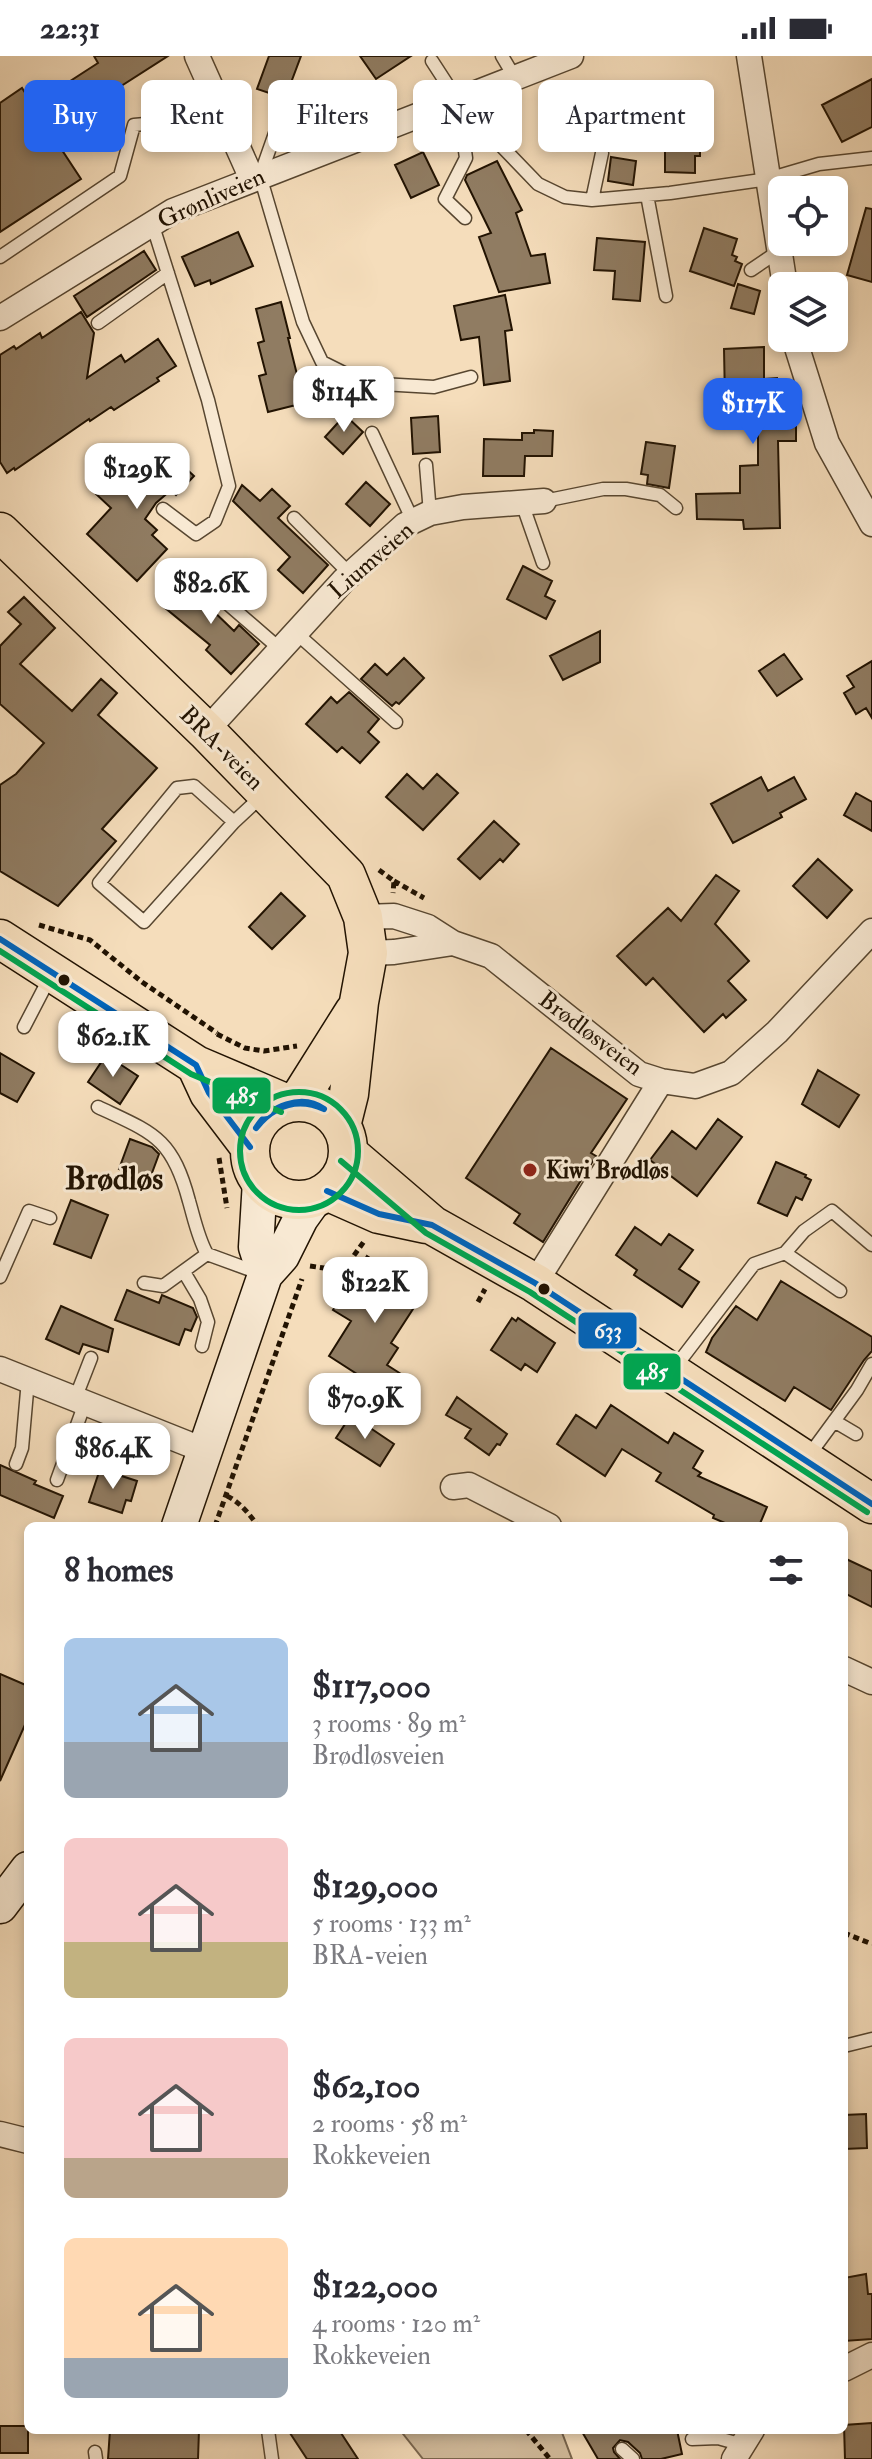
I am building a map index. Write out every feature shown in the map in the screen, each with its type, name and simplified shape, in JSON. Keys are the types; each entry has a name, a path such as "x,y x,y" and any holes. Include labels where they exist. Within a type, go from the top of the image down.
{"main road":[{"name":"BRA-veien","path":"0,532 206,731 346,875 365,935"},
{"path":"16,931 52,972 292,1102 315,1104 330,1113 345,1140 432,1225 535,1283 872,1504"},
{"path":"180,1522 265,1275 282,1256 301,1218 338,1181 345,1168 365,935"},
{"path":"265,1275 256,1247 243,1161 255,1128 267,1113 292,1102 335,1045 359,1002"},
{"path":"204,1053 209,1093 243,1161 275,1194 296,1200 322,1194 379,1214 432,1225"},
{"path":"0,1906 24,1874"}],"street":[{"path":"197,56 208,80"},
{"name":"Grønliveien","path":"510,80 571,56"},
{"path":"749,56 768,179"},
{"name":"Grønliveien","path":"0,318 173,211 413,118"},
{"path":"243,152 256,177"},
{"path":"798,352 827,443 870,511"},
{"name":"Liumveien","path":"206,731 350,574 405,525 422,517 463,507 533,502"},
{"name":"Brødløsveien","path":"453,943 394,952 365,935 394,916 428,927 453,943 491,956 639,1074 695,1086 731,1073 777,1032 872,931"},
{"path":"535,1283 661,1081"},
{"path":"0,1369 206,1451"},
{"path":"453,1487 469,1485 541,1522"},
{"path":"848,1671 872,1682"},
{"path":"0,2134 24,2140"},
{"path":"848,2367 872,2355"}],"lane":[{"path":"502,56 515,78"},
{"path":"432,61 444,80"},
{"path":"0,257 120,176 134,125 141,124"},
{"path":"268,147 256,177 303,322 322,362 364,383 434,387 471,377"},
{"path":"465,152 466,158 445,199 465,218"},
{"path":"507,152 538,184 565,197 592,200 768,179"},
{"path":"592,200 602,153"},
{"path":"778,176 819,164 872,158"},
{"path":"647,195 666,296"},
{"path":"152,223 208,400 229,486 215,521 196,534 163,509"},
{"path":"751,270 772,256"},
{"path":"98,323 168,273"},
{"path":"372,433 422,517"},
{"path":"422,517 426,465"},
{"path":"543,563 533,502 603,489 626,489 660,495 676,508"},
{"path":"294,518 350,574"},
{"path":"221,598 287,641 396,722"},
{"path":"234,822 194,786 177,788 99,883 144,922 234,822 266,792"},
{"path":"24,1027 52,972"},
{"path":"98,1107 149,1131 168,1149 183,1180 207,1254"},
{"path":"0,1277 29,1211 50,1218"},
{"path":"671,1373 754,1264 785,1253 804,1231 832,1211 872,1245"},
{"path":"785,1253 840,1291"},
{"path":"144,1283 163,1286 207,1254"},
{"path":"207,1254 265,1275"},
{"path":"184,1272 200,1299 208,1322 202,1346"},
{"path":"57,1480 91,1358"},
{"path":"805,1461 868,1380 872,1364"},
{"path":"16,1464 22,1448 28,1380"},
{"path":"834,1421 856,1434"},
{"path":"848,2045 872,2039"},
{"path":"269,2434 272,2459"},
{"path":"692,2439 718,2438 743,2445"},
{"path":"622,2449 633,2459"}],"path":[{"path":"16,931 90,940 142,982 217,1033 245,1048 264,1051 299,1045"},
{"path":"204,1053 217,1033"},
{"path":"227,1210 243,1161"},
{"path":"217,1522 306,1265 337,1270 350,1261 371,1230"},
{"path":"227,1496 255,1522"},
{"path":"848,1935 872,1944"},
{"path":"529,2434 550,2459"}],"shaded area":[{"path":"403,2434 563,2434 572,2459 423,2459"}],"building":[{"path":"94,56 168,56 125,84 125,80 72,80 98,63"},
{"path":"269,56 301,56 292,80 268,80 268,93 257,89"},
{"path":"360,56 411,56 376,79"},
{"path":"872,79 872,127 842,142 822,105"},
{"path":"22,88 24,152 63,152 81,179 0,232 0,103"},
{"path":"423,152 439,185 411,198 395,165"},
{"path":"665,152 700,152 700,156 695,156 695,173 665,172"},
{"path":"611,157 636,161 633,185 608,181"},
{"path":"497,161 522,210 516,213 531,256 545,254 550,283 499,292 479,237 491,233 465,180 467,175"},
{"path":"866,208 872,209 872,282 848,275"},
{"path":"704,228 737,239 732,255 737,257 735,261 742,264 734,286 690,271"},
{"path":"238,232 253,266 211,284 210,280 195,286 182,257"},
{"path":"597,238 645,242 640,301 613,299 615,271 594,270"},
{"path":"144,251 156,270 87,317 74,296"},
{"path":"738,284 760,291 754,314 731,308"},
{"path":"505,295 512,330 505,331 510,381 484,385 479,337 461,340 454,306"},
{"path":"281,302 304,403 268,412 259,376 266,374 258,343 264,341 256,309"},
{"path":"81,312 94,333 87,378 121,355 125,362 158,339 176,366 114,410 111,407 89,419 7,473 0,462 0,355 14,346 16,349 40,333 42,338"},
{"path":"764,347 764,379 777,378 779,413 796,413 796,441 778,441 780,528 744,529 743,520 697,519 696,494 740,493 740,466 758,465 758,399 725,400 724,349"},
{"path":"331,377 342,398 310,410 302,388"},
{"path":"345,415 363,432 343,454 325,437"},
{"path":"438,416 440,452 413,454 411,418"},
{"path":"534,430 553,431 552,456 525,456 524,476 483,476 484,439 522,440 522,433 534,433"},
{"path":"646,442 675,446 669,488 647,484 648,475 641,474"},
{"path":"166,450 194,476 176,495 171,490 156,503 145,519 157,530 152,535 167,549 137,581 87,534 111,508 96,494 133,453 149,468"},
{"path":"366,482 390,504 370,526 346,504"},
{"path":"242,485 260,501 272,489 290,506 278,518 328,565 303,593 278,570 290,557 233,501"},
{"path":"523,566 552,581 545,596 555,601 546,619 507,599"},
{"path":"195,576 211,589 203,600 206,604 234,631 239,625 259,644 231,674 206,650 210,645 164,607 182,584 186,587"},
{"path":"24,597 55,628 20,664 72,711 101,679 117,693 98,715 157,768 102,829 116,841 58,906 0,871 0,785 16,774 44,743 0,704 0,646 21,624 8,612"},
{"path":"600,631 600,662 563,680 550,656"},
{"path":"784,654 802,679 777,696 759,671"},
{"path":"404,658 424,678 399,704 396,702 392,706 361,679 375,664 387,675"},
{"path":"872,661 872,718 866,708 856,714 844,693 854,687 847,676"},
{"path":"349,692 379,719 368,732 379,742 360,763 342,747 337,752 306,724 331,697 337,703"},
{"path":"407,774 423,789 437,774 458,793 423,830 386,797"},
{"path":"761,777 768,791 794,777 806,799 780,813 782,817 733,843 711,804"},
{"path":"856,793 872,802 872,831 844,815"},
{"path":"494,821 519,844 503,862 500,859 480,879 458,859"},
{"path":"818,859 852,890 827,918 793,886"},
{"path":"716,875 739,891 715,924 749,961 728,981 746,1000 726,1018 723,1014 704,1032 653,978 646,985 617,956 668,908 681,921"},
{"path":"281,893 305,916 272,949 249,927"},
{"path":"551,1048 627,1099 591,1153 596,1156 543,1242 514,1223 520,1214 466,1178"},
{"path":"0,1053 34,1073 17,1102 0,1093"},
{"path":"106,1055 138,1076 120,1104 88,1082"},
{"path":"818,1070 859,1095 839,1127 802,1104"},
{"path":"718,1119 742,1137 697,1196 650,1160 672,1131 696,1149"},
{"path":"130,1139 152,1147 159,1154 149,1181 119,1169"},
{"path":"776,1162 811,1180 802,1200 796,1197 787,1216 758,1203"},
{"path":"71,1200 108,1215 91,1258 54,1244"},
{"path":"635,1227 661,1245 669,1234 693,1250 679,1269 699,1282 682,1307 634,1275 637,1270 616,1255"},
{"path":"367,1256 424,1292 391,1343 398,1348 387,1365 412,1381 399,1401 329,1356 351,1321 333,1310"},
{"path":"781,1281 872,1337 872,1351 831,1410 794,1387 785,1401 706,1352 712,1338 736,1306 757,1320"},
{"path":"127,1290 159,1303 162,1295 193,1308 197,1317 191,1331 185,1329 179,1345 115,1320"},
{"path":"61,1306 113,1329 108,1352 83,1344 79,1354 46,1339"},
{"path":"512,1318 516,1321 518,1318 555,1343 537,1372 525,1364 521,1370 491,1350"},
{"path":"457,1397 507,1434 489,1455 465,1438 471,1429 446,1415"},
{"path":"611,1405 668,1443 674,1433 703,1451 693,1468 701,1473 698,1476 767,1507 761,1522 722,1522 713,1518 714,1515 656,1481 661,1473 622,1449 605,1476 557,1444 576,1415 596,1428"},
{"path":"351,1415 394,1444 380,1466 336,1438"},
{"path":"0,1465 63,1496 54,1518 0,1495"},
{"path":"100,1469 137,1481 131,1501 126,1500 122,1513 89,1502"},
{"path":"848,1560 872,1571 872,1607 848,1595"},
{"path":"0,1674 24,1684 24,1727 0,1781"},
{"path":"866,2114 867,2148 848,2149 848,2115"},
{"path":"866,2274 868,2294 872,2294 872,2339 848,2341 848,2277"},
{"path":"872,2423 872,2459 845,2459 844,2434 848,2434 848,2425"},
{"path":"0,2426 24,2426 24,2434 28,2434 28,2453 0,2453"},
{"path":"110,2434 199,2434 198,2459 108,2459"},
{"path":"291,2434 342,2434 358,2459 307,2459"},
{"path":"583,2434 678,2434 682,2454 642,2459 628,2442 620,2440 613,2448 620,2459 598,2459"}],"transit line":[{"name":"633","path":"0,939 196,1065 209,1093 250,1147"},
{"name":"485","path":"0,951 191,1074 281,1112"},
{"name":"485","path":"299,1092 332,1102 348,1118 358,1151 348,1184 332,1200 299,1210 266,1200 250,1184 240,1151 250,1118 266,1102 299,1092"},
{"name":"633","path":"256,1128 269,1114 287,1104 306,1102 324,1109"},
{"name":"633","path":"256,1128 270,1114 287,1106 305,1104 324,1109"},
{"name":"485","path":"341,1161 426,1233 530,1292 867,1512"},
{"name":"633","path":"327,1191 379,1214 432,1225 535,1283 872,1504"}],"place":[{"name":"Kiwi Brødløs","path":"530,1170"}],"district":[{"name":"Brødløs","path":"114,1178"}]}
